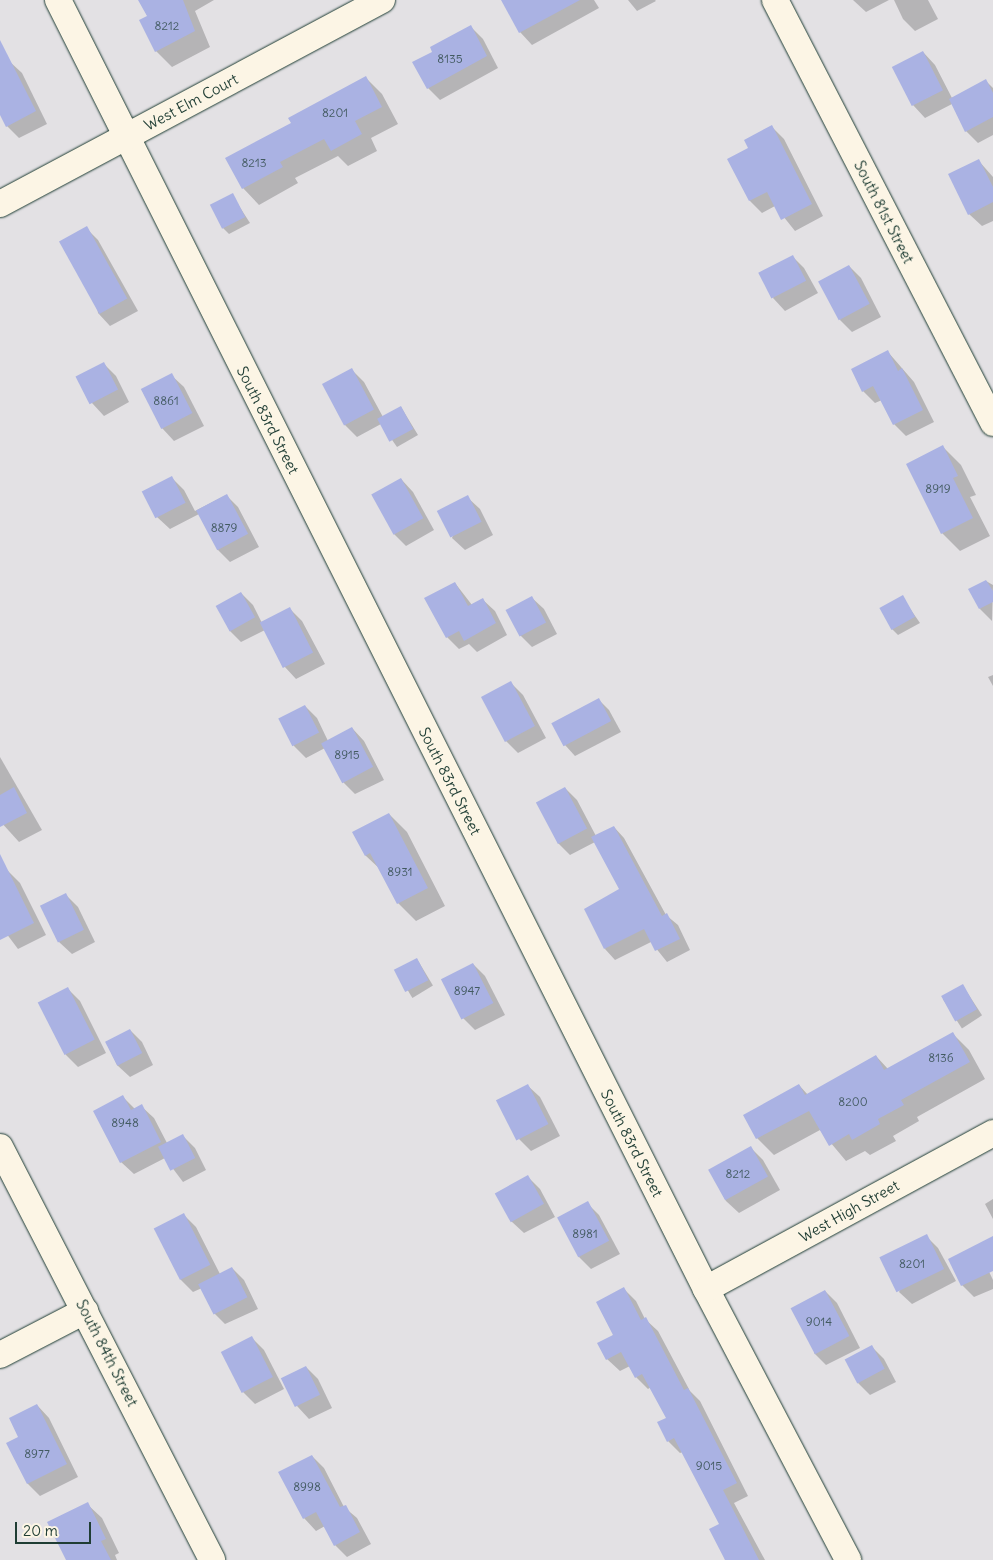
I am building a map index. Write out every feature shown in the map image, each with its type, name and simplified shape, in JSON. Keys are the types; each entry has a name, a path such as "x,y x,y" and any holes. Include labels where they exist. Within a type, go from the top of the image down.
{"street":[{"name":"South 83rd Street","path":"58,0 706,1290 848,1560"},
{"name":"West Elm Court","path":"0,204 382,0"},
{"name":"South 81st Street","path":"774,0 993,423"},
{"name":"West High Street","path":"706,1290 993,1133"},
{"name":"South 84th Street","path":"0,1147 212,1560"},
{"path":"0,1355 85,1311"}],"building":[{"path":"138,0 183,0 195,31 155,52 139,20 147,16"},
{"path":"501,0 580,0 519,33"},
{"path":"471,25 487,56 427,89 412,62 432,52 430,47"},
{"path":"0,40 36,111 6,127 0,115"},
{"path":"923,51 943,90 912,106 892,67"},
{"path":"366,76 382,107 355,121 362,134 331,151 324,139 280,162 283,167 242,189 225,158 291,123 288,118"},
{"path":"986,79 993,93 993,117 965,132 949,99"},
{"path":"772,125 812,204 781,220 767,192 749,201 727,159 748,148 744,140"},
{"path":"979,159 993,187 993,202 968,215 948,174"},
{"path":"233,193 245,217 222,229 210,205"},
{"path":"87,226 127,299 99,314 59,242"},
{"path":"793,255 806,281 771,299 758,273"},
{"path":"849,265 870,304 839,320 818,281"},
{"path":"888,350 898,371 902,368 923,410 893,425 873,386 862,392 851,369"},
{"path":"104,362 118,390 90,404 75,377"},
{"path":"352,368 374,409 344,425 322,384"},
{"path":"172,373 192,413 161,429 141,389"},
{"path":"401,406 413,429 389,442 377,419"},
{"path":"943,445 958,476 953,478 973,518 941,534 906,464"},
{"path":"172,476 186,503 155,518 142,491"},
{"path":"401,478 423,518 394,535 371,494"},
{"path":"227,494 248,534 217,550 196,510"},
{"path":"468,495 482,522 450,538 437,511"},
{"path":"986,580 993,591 993,602 979,609 968,589"},
{"path":"455,582 468,606 483,598 496,623 464,641 459,631 446,638 424,598"},
{"path":"241,592 255,617 230,631 216,606"},
{"path":"903,595 915,617 892,630 879,608"},
{"path":"532,596 546,622 520,637 506,610"},
{"path":"290,607 313,652 283,668 260,622"},
{"path":"511,681 535,726 505,742 481,697"},
{"path":"599,698 611,721 564,746 551,723"},
{"path":"305,705 319,733 292,746 278,719"},
{"path":"352,727 373,767 342,783 321,743"},
{"path":"14,787 27,813 0,827 0,795"},
{"path":"565,787 587,828 558,844 536,802"},
{"path":"389,813 428,888 397,904 370,853 365,856 352,832"},
{"path":"614,826 662,916 667,913 680,939 655,951 644,929 604,949 584,909 619,889 591,837"},
{"path":"0,854 34,923 0,940"},
{"path":"66,893 84,930 58,943 40,906"},
{"path":"417,958 428,980 405,992 394,970"},
{"path":"473,963 493,1003 461,1019 441,979"},
{"path":"963,984 977,1009 955,1021 941,996"},
{"path":"68,987 95,1040 64,1055 38,1002"},
{"path":"130,1029 142,1053 117,1066 105,1042"},
{"path":"953,1032 970,1062 901,1100 904,1105 878,1119 880,1124 852,1140 849,1134 829,1146 809,1111 756,1139 743,1115 799,1084 805,1095 876,1055 884,1070"},
{"path":"528,1084 548,1124 516,1140 496,1100"},
{"path":"123,1095 131,1110 142,1104 161,1142 120,1163 93,1111"},
{"path":"183,1134 195,1158 170,1171 158,1147"},
{"path":"751,1146 768,1177 725,1200 708,1170"},
{"path":"528,1175 544,1204 511,1222 495,1193"},
{"path":"588,1201 609,1241 578,1257 557,1217"},
{"path":"184,1213 210,1265 180,1280 154,1228"},
{"path":"927,1234 944,1269 896,1292 879,1257"},
{"path":"993,1236 993,1271 961,1286 948,1259"},
{"path":"232,1267 247,1297 214,1315 198,1284"},
{"path":"624,1287 641,1320 646,1317 684,1390 688,1388 737,1483 723,1490 759,1560 725,1560 709,1529 719,1524 674,1438 667,1442 657,1422 666,1418 642,1374 635,1378 621,1352 606,1360 597,1343 613,1335 596,1302"},
{"path":"825,1290 849,1336 815,1354 791,1308"},
{"path":"252,1336 273,1377 242,1393 221,1352"},
{"path":"872,1345 885,1369 857,1383 845,1360"},
{"path":"306,1366 320,1395 295,1407 281,1378"},
{"path":"37,1404 67,1464 27,1484 6,1443 18,1437 9,1418"},
{"path":"312,1455 340,1507 346,1505 360,1532 334,1546 316,1512 303,1519 278,1472"},
{"path":"88,1502 106,1539 101,1541 111,1560 66,1560 47,1522"}]}
